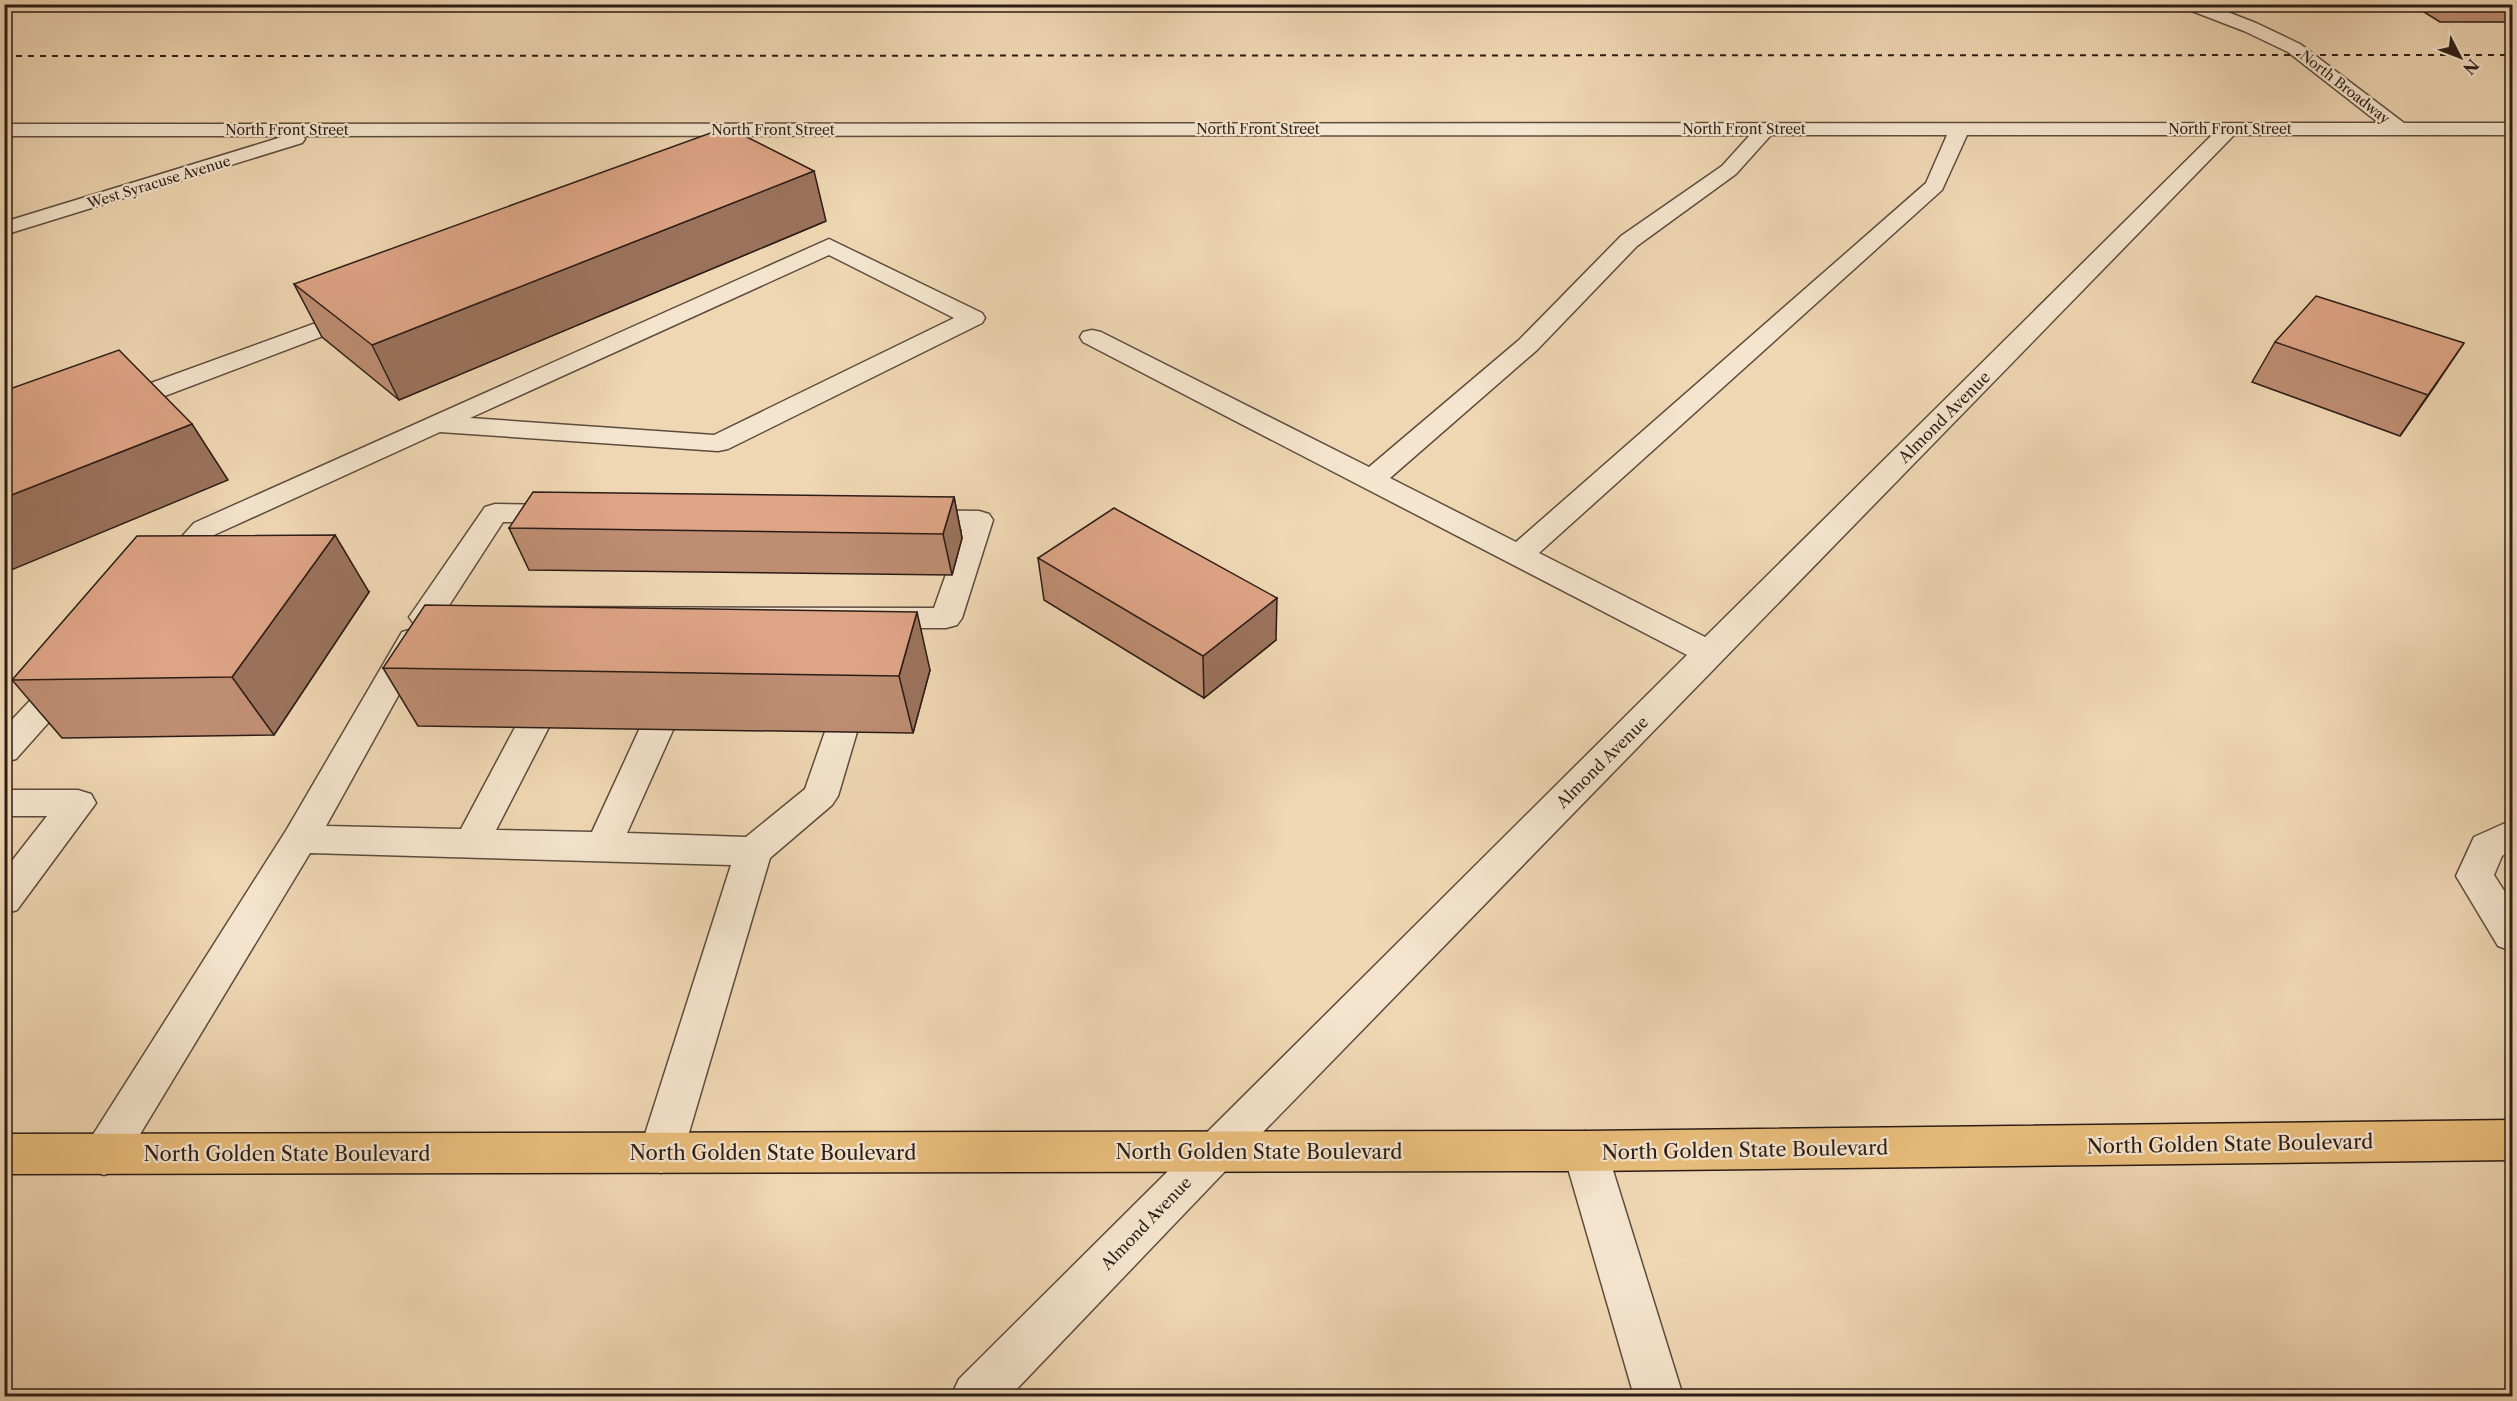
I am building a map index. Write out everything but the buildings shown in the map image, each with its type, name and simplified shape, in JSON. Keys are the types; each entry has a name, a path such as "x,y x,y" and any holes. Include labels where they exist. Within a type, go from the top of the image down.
{"main road":[{"name":"North Golden State Boulevard","path":"4,1155 1585,1151 2512,1140"}],"street":[{"name":"North Broadway","path":"2190,4 2250,27 2294,48 2399,129"},
{"path":"783,151 837,129"},
{"path":"1371,480 1528,345 1629,241 1729,170 1766,129"},
{"path":"1519,555 1935,186 1960,129"},
{"name":"Almond Avenue","path":"976,1396 2229,129"},
{"name":"North Front Street","path":"4,130 2512,129"},
{"name":"West Syracuse Avenue","path":"4,229 280,145 313,130"},
{"path":"148,591 204,530 437,424 829,246 973,318 718,442 437,424"},
{"path":"92,414 376,308"},
{"path":"1092,337 1710,653"},
{"path":"104,1155 300,839 425,617 495,513 979,520 946,618 425,617"},
{"path":"577,645 593,617"},
{"path":"691,647 703,618"},
{"path":"866,648 876,618"},
{"path":"4,750 84,662"},
{"path":"471,844 532,727"},
{"path":"603,847 656,730"},
{"path":"661,1153 754,851 820,796 840,732"},
{"path":"4,803 78,803 4,899"},
{"path":"2512,834 2487,848 2475,876 2512,934"},
{"path":"300,839 754,851"},
{"path":"1585,1151 1659,1396"}],"railway":[{"path":"4,56 2512,55"}]}
